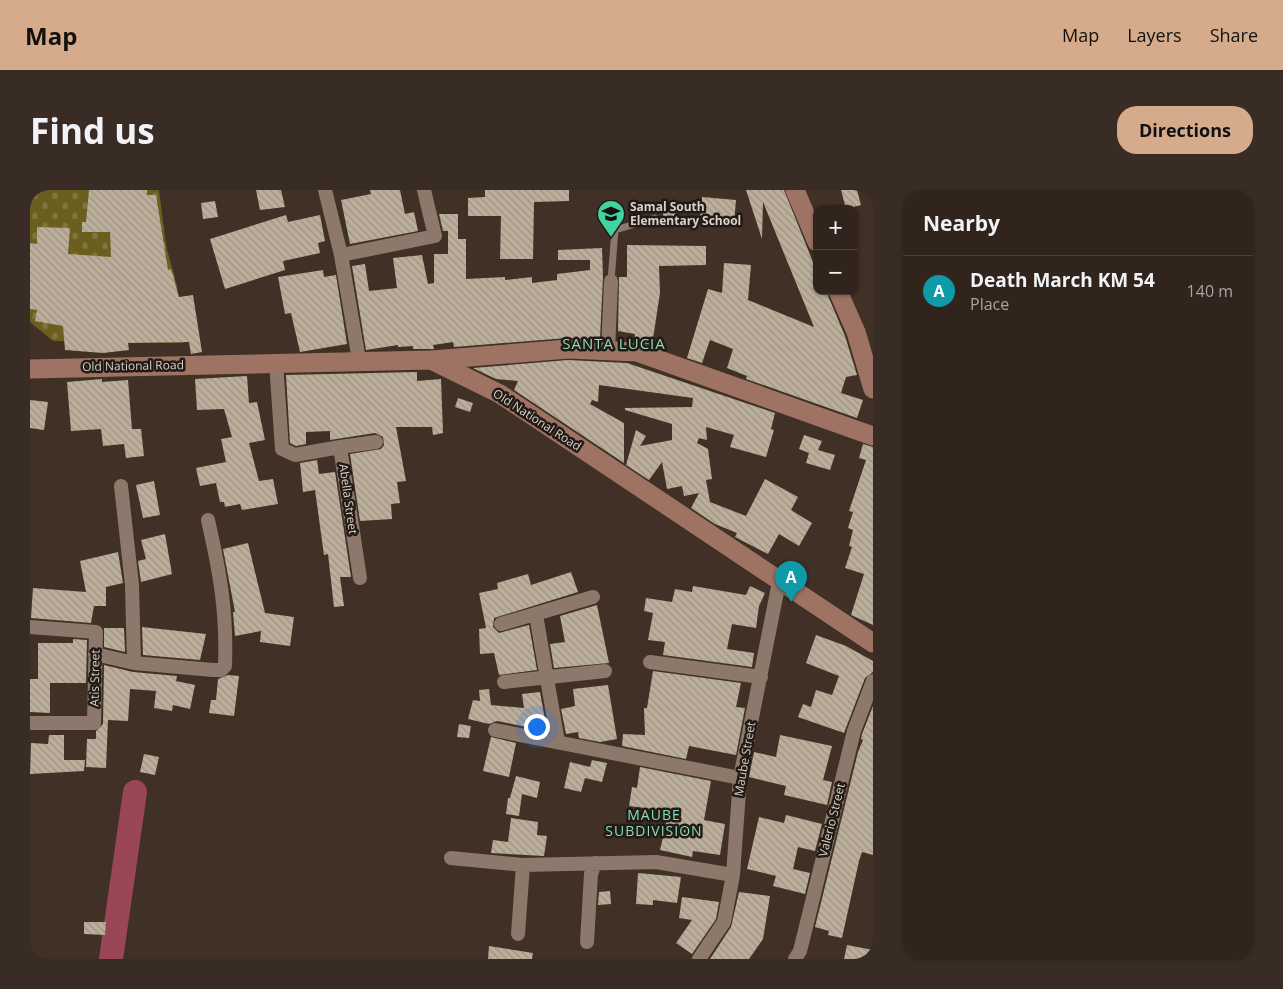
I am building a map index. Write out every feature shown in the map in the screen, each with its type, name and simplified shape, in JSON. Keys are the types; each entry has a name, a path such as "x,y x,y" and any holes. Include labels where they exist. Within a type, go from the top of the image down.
{"main road":[{"path":"795,190 813,233"},
{"path":"840,295 856,332 873,389"},
{"path":"431,360 568,349 637,352 873,436"},
{"name":"Old National Road","path":"30,369 359,360 431,360 500,394 873,643"}],"street":[{"path":"326,190 341,255 359,360"},
{"path":"341,255 435,236 424,190"},
{"path":"608,351 611,281"},
{"name":"Abella Street","path":"276,362 282,449 295,456 340,447 360,578"},
{"path":"340,447 376,442"},
{"path":"121,486 132,585 134,663"},
{"path":"96,654 134,663 213,670 221,670 225,666 225,613 220,571 208,520"},
{"name":"Maube Street","path":"699,959 724,922 733,875 740,778 779,582"},
{"path":"500,624 536,615 592,597"},
{"path":"536,615 558,742"},
{"name":"Atis Street","path":"30,627 96,632 94,723 30,723"},
{"path":"650,662 761,677"},
{"path":"504,682 605,671"},
{"name":"Valerio Street","path":"796,959 800,950 854,731 873,681"},
{"path":"495,730 740,778"},
{"path":"451,858 523,865 656,862 733,875"},
{"path":"587,942 591,874 595,863"},
{"path":"518,934 523,865"}],"lane":[{"path":"611,281 615,230 655,218"}],"green space":[{"path":"30,190 159,190 166,246 177,286 183,343 53,341 30,322"}],"building":[{"path":"89,190 147,190 147,195 156,195 168,270 171,269 179,297 193,295 202,352 191,354 189,342 128,343 129,350 103,353 65,350 63,326 35,321 37,310 30,309 30,243 37,244 37,227 70,228 68,254 111,257 110,232 82,232 82,222 86,222"},
{"path":"256,190 281,190 285,207 260,210"},
{"path":"370,190 400,190 405,214 414,212 418,231 350,244 341,200 371,194"},
{"path":"485,190 569,190 569,201 534,202 533,259 500,259 501,216 468,216 468,198 485,197"},
{"path":"746,190 784,190 813,262 813,295 828,295 845,336 857,375 846,377 841,393 863,400 857,418 746,379 747,376 727,368 733,349 710,340 702,363 687,358 708,289 722,293 724,263 751,265 748,300 814,327 763,202 762,239"},
{"path":"841,190 857,190 861,205 845,205"},
{"path":"702,197 736,200 734,223 700,220"},
{"path":"215,201 218,217 203,219 201,203"},
{"path":"663,209 675,209 675,226 663,226"},
{"path":"439,214 458,214 458,239 466,239 466,279 505,277 505,280 532,277 532,283 557,280 557,274 590,270 590,260 558,260 558,250 602,248 603,277 600,339 567,338 454,347 453,342 433,345 434,349 413,349 413,346 398,347 398,345 366,350 352,266 365,264 369,291 397,288 393,258 422,255 428,284 434,283 434,254 448,254 448,231 443,231"},
{"path":"286,215 288,222 320,215 325,241 318,243 320,253 283,261 285,270 225,289 210,239"},
{"path":"627,245 706,246 706,265 659,266 660,293 652,345 634,341 635,334 618,331 619,277 627,277"},
{"path":"323,270 324,277 336,275 347,344 300,352 291,313 285,314 278,277"},
{"path":"568,360 627,363 775,413 771,429 774,430 766,457 730,447 734,435 706,427 707,440 699,438 697,443 708,449 712,479 706,480 710,502 746,516 765,479 798,497 791,510 812,523 799,546 779,534 768,554 735,537 737,533 715,524 691,508 699,493 684,496 682,486 667,489 662,462 649,480 626,465 636,430 646,436 640,446 672,440 672,424 625,410 625,408 692,407 693,398 599,385 598,402 592,400 590,404 624,423 624,463 514,390 518,381 496,379 473,368"},
{"path":"417,372 417,381 441,379 443,433 433,435 432,427 396,427 406,481 397,482 400,503 391,504 392,519 360,521 350,454 381,449 384,445 383,437 375,433 330,440 330,431 306,432 306,444 296,446 290,443 286,375"},
{"path":"247,376 249,403 257,402 265,440 249,443 259,481 273,479 278,504 242,510 240,504 225,507 224,502 220,502 216,483 200,486 196,468 226,462 221,439 232,437 224,409 197,410 195,379"},
{"path":"102,379 102,382 128,380 132,429 141,429 144,456 126,458 124,444 103,446 101,429 71,431 67,382"},
{"path":"458,398 473,403 470,412 455,407"},
{"path":"30,400 48,402 44,430 30,428"},
{"path":"804,435 822,441 818,450 835,455 830,470 806,463 809,453 799,449"},
{"path":"863,444 873,447 873,625 851,615 864,574 845,568 852,547 849,546 853,530 848,528 853,512 849,511 866,460 859,458"},
{"path":"317,460 319,474 335,472 351,577 340,577 344,606 334,607 328,554 324,555 315,490 303,492 300,463"},
{"path":"154,481 160,515 143,518 136,485"},
{"path":"165,534 172,574 141,582 138,561 146,559 141,540"},
{"path":"248,543 265,613 294,617 290,646 260,642 261,631 235,636 233,612 235,612 223,549"},
{"path":"118,552 123,583 106,587 106,606 94,606 91,623 31,618 33,588 86,592 80,561"},
{"path":"571,572 578,592 494,618 493,627 499,633 529,625 537,670 499,675 494,653 480,654 479,629 486,628 479,593 498,589 497,583 528,574 531,585"},
{"path":"693,586 746,595 750,586 765,593 759,606 756,628 732,624 727,649 754,653 752,667 663,655 665,642 648,640 653,613 644,611 646,598 672,602 675,589 692,592"},
{"path":"597,605 609,663 554,668 550,644 565,642 560,616"},
{"path":"142,627 206,634 200,660 143,655"},
{"path":"104,628 124,628 125,652 104,647"},
{"path":"816,635 846,646 873,661 873,672 865,678 844,733 798,717 803,704 811,707 816,690 832,695 839,676 806,663"},
{"path":"73,639 87,640 86,683 50,683 50,713 30,712 30,679 38,679 38,643 73,643"},
{"path":"104,665 133,672 177,676 176,681 195,685 190,709 173,705 172,711 154,708 156,691 130,689 128,721 108,720 106,768 86,767 87,739 96,739 96,731 103,724"},
{"path":"653,671 741,683 736,707 745,708 736,755 689,746 686,759 622,746 623,734 645,735 644,708 647,708"},
{"path":"228,675 239,676 234,716 209,713 211,700 216,700 218,679"},
{"path":"608,685 617,739 600,742 579,738 578,732 566,734 561,709 575,706 573,689"},
{"path":"489,689 491,705 524,708 522,694 540,692 547,731 497,721 489,724 468,719 473,700 480,701 479,690"},
{"path":"873,706 873,855 862,852 842,938 828,935 829,931 815,927 858,752 863,740 861,739 862,734"},
{"path":"459,724 471,726 469,738 457,737"},
{"path":"49,735 64,735 64,760 85,760 84,771 30,774 31,743 48,744"},
{"path":"780,735 832,746 823,780 832,782 827,805 784,795 786,786 749,777 754,752 776,757"},
{"path":"491,737 516,743 509,777 483,771"},
{"path":"144,754 159,757 155,775 140,772"},
{"path":"592,760 607,763 602,782 585,778 581,792 564,788 570,762 590,767"},
{"path":"640,767 711,781 704,820 725,824 720,855 693,851 692,857 660,850 669,811 629,806 632,787 637,788"},
{"path":"516,776 540,782 537,798 522,794 519,816 506,814 508,798 510,798"},
{"path":"786,815 822,824 815,851 798,847 793,869 810,873 805,894 773,886 776,876 747,869 759,817 784,823"},
{"path":"511,818 538,822 537,835 547,836 544,856 491,853 493,840 508,842"},
{"path":"638,873 681,877 677,903 653,900 653,905 636,904"},
{"path":"610,891 611,904 598,905 599,892"},
{"path":"739,892 770,896 763,939 749,959 710,959 731,927"},
{"path":"682,897 719,902 716,919 692,954 676,943 692,920 679,918"},
{"path":"84,922 106,922 105,935 84,934"},
{"path":"847,945 873,950 873,959 844,959"},
{"path":"489,946 533,953 532,959 488,959"}],"waterway":[{"path":"111,959 135,792"}],"place":[{"name":"Samal South Elementary School","path":"611,238"},
{"name":"Death March KM 54","path":"791,602"}],"district":[{"name":"SANTA LUCIA","path":"614,344"},
{"name":"MAUBE SUBDIVISION","path":"654,824"}]}
